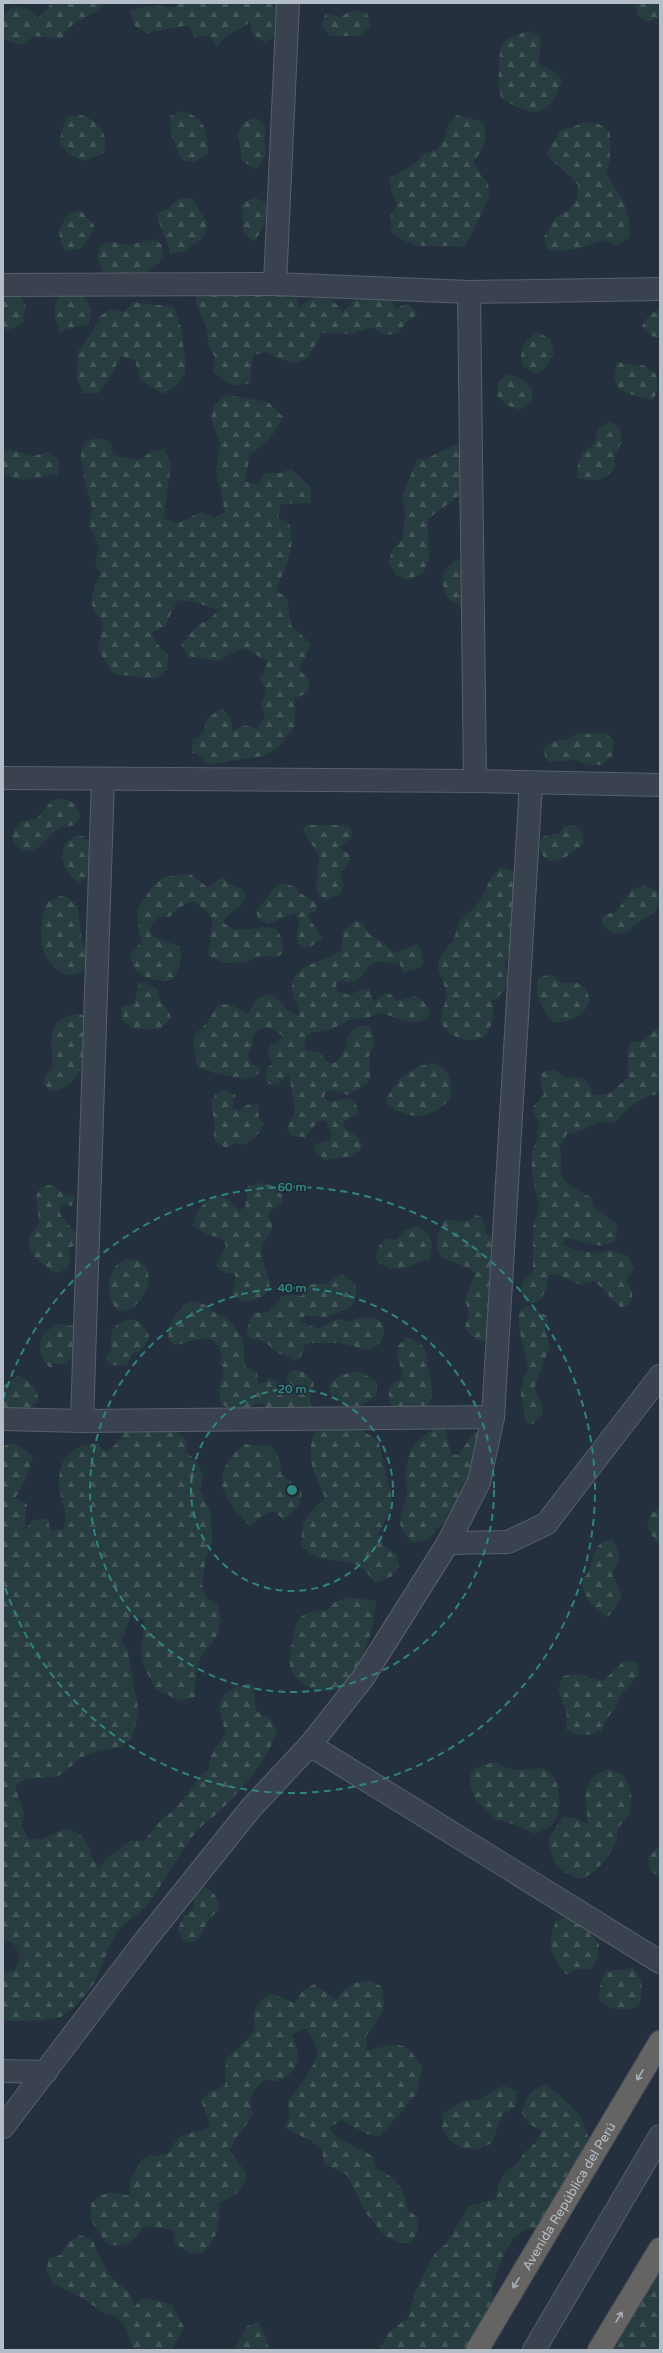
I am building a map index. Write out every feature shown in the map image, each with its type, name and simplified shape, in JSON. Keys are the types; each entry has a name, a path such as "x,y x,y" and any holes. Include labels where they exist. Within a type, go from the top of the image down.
{"highway":[{"name":"Avenida República del Perú","path":"477,2350 660,2042"},
{"path":"599,2350 660,2249"}],"street":[{"path":"275,284 288,3"},
{"path":"3,285 275,284 469,292 660,289"},
{"path":"469,292 475,781"},
{"path":"3,778 475,781 660,785"},
{"path":"82,1421 103,778"},
{"path":"3,2127 147,1938 246,1814 310,1745 363,1678 448,1544 479,1482 493,1417 531,783"},
{"path":"448,1544 508,1542 546,1524 660,1376"},
{"path":"3,1419 82,1421 493,1417"},
{"path":"310,1745 660,1962"},
{"path":"3,2071 46,2072"},
{"path":"534,2350 660,2136"}],"green space":[{"path":"52,3 105,3 71,26 61,39 34,36 22,45 3,39 3,15 15,6 28,9 38,18"},
{"path":"176,3 270,3 282,10 279,34 265,42 253,35 250,22 228,36 217,47 209,35 195,38 189,25 146,33 134,25 130,11 148,6 176,7"},
{"path":"635,3 660,3 660,17 648,22 637,15"},
{"path":"352,10 367,13 370,26 360,36 330,36 321,26 326,13 340,17"},
{"path":"529,31 541,36 539,64 552,70 562,80 551,103 539,112 532,112 502,99 498,82 500,54 503,44 512,37"},
{"path":"183,111 201,122 206,133 208,154 195,162 181,160 172,137 170,116"},
{"path":"81,115 98,125 105,139 104,153 84,161 70,155 59,144 67,117"},
{"path":"457,115 484,122 486,133 485,143 474,161 479,173 488,183 489,197 471,236 463,247 426,246 409,243 392,232 390,218 397,203 391,191 389,178 413,165 423,154 436,150 444,139 448,126"},
{"path":"256,118 266,127 264,140 266,154 259,167 255,169 242,161 238,134 243,122"},
{"path":"586,122 599,124 610,132 610,161 606,174 621,197 627,212 629,220 629,238 616,245 602,240 576,249 562,251 548,250 544,237 556,217 568,211 577,199 578,185 546,154 560,131"},
{"path":"254,197 266,203 267,217 255,242 243,233 242,204"},
{"path":"179,198 193,198 199,211 207,221 205,236 185,251 171,254 156,214 169,208"},
{"path":"81,211 94,225 89,238 80,249 65,251 60,240 62,223 68,213"},
{"path":"155,239 162,245 164,258 145,274 115,274 102,271 97,258 101,244 114,242 128,245"},
{"path":"286,287 296,296 299,308 311,299 322,297 333,301 343,312 353,301 362,296 388,295 396,308 408,304 418,314 406,322 398,334 384,335 373,327 352,334 322,333 308,358 294,363 279,359 267,352 253,355 250,383 234,385 226,382 213,371 215,357 208,344 207,329 196,303 196,289"},
{"path":"12,288 21,296 25,304 25,312 22,324 8,330 3,328 3,289"},
{"path":"76,291 86,299 92,311 88,324 60,332 54,312 56,303 62,293"},
{"path":"134,302 174,307 183,334 183,347 186,360 185,374 176,386 163,394 140,379 135,360 121,356 107,382 97,394 83,393 77,379 78,351 94,329 100,316 111,309 124,312"},
{"path":"660,309 660,338 652,336 642,326 649,315"},
{"path":"538,332 550,339 554,353 547,366 538,374 522,366 521,355 525,343"},
{"path":"617,362 645,366 656,374 658,388 653,401 618,389 614,376"},
{"path":"508,374 522,379 532,388 532,402 520,410 507,405 497,396 498,382"},
{"path":"227,395 268,402 283,417 270,438 261,447 250,454 245,481 258,485 266,473 279,473 292,469 311,488 311,503 281,504 278,517 289,523 292,540 289,557 276,590 287,598 291,625 311,644 299,670 309,679 308,693 295,698 295,726 277,748 264,756 207,765 198,754 192,753 193,740 204,733 206,719 222,708 231,718 233,732 243,725 257,728 265,717 261,704 266,690 259,678 263,675 268,661 243,648 218,661 188,656 181,644 198,625 210,619 219,610 191,601 178,600 165,626 152,633 158,645 168,655 167,669 156,679 114,674 98,650 103,623 94,610 92,599 94,588 100,574 95,561 99,548 89,523 93,510 85,483 81,455 84,442 97,438 111,441 113,455 139,460 151,452 164,449 171,463 164,518 178,523 202,512 214,518 225,512 216,472 220,445 211,418 215,404"},
{"path":"610,421 620,429 621,443 615,455 615,468 602,479 589,480 577,478 578,464 583,453 594,444 598,429"},
{"path":"454,445 467,445 461,494 428,519 429,560 423,573 409,580 396,575 388,562 393,549 403,539 405,510 402,497 417,460 430,457"},
{"path":"8,449 34,456 48,452 59,460 58,475 24,480 10,477 3,473 3,453"},
{"path":"469,558 462,606 449,600 443,586 444,571 455,560"},
{"path":"605,732 614,741 612,756 602,765 589,765 575,760 547,762 543,748 554,741 567,739 579,733 591,734"},
{"path":"60,798 74,802 80,816 77,821 71,826 55,831 32,851 28,852 17,846 12,840 12,836 20,822 36,818 52,801"},
{"path":"306,825 341,825 349,827 352,833 351,839 339,847 350,855 350,862 341,873 344,886 341,893 328,900 320,896 316,890 319,855 303,831"},
{"path":"571,825 578,827 582,832 584,837 583,844 560,860 545,860 539,846 540,839 545,836 560,833 564,827"},
{"path":"76,836 83,836 93,846 90,872 87,877 78,882 68,872 63,858 65,845 69,840"},
{"path":"502,867 515,872 518,942 505,965 508,977 506,986 504,990 492,1001 493,1018 488,1032 477,1040 470,1040 451,1034 441,1022 446,993 438,965 442,954 454,938 459,923 477,905 493,875"},
{"path":"190,874 207,887 213,885 217,880 224,877 227,883 240,888 245,892 243,902 223,922 235,929 261,927 275,928 282,940 282,954 275,957 255,957 248,962 237,963 221,961 211,957 208,954 213,921 205,909 193,901 180,907 169,917 155,920 151,927 152,934 156,937 180,947 181,958 175,976 166,982 146,977 138,972 133,966 130,954 139,945 142,938 139,932 137,910 153,886 164,877"},
{"path":"282,883 296,887 298,892 312,900 317,906 316,911 307,915 322,938 310,947 303,948 298,944 297,933 300,923 295,913 267,923 258,918 256,911 278,884"},
{"path":"647,886 658,892 659,901 654,912 639,922 630,931 613,933 604,926 601,921 604,915 617,911 633,888"},
{"path":"60,896 67,897 78,907 82,943 86,948 90,961 84,970 77,974 69,975 55,968 44,953 42,944 41,934 44,911 48,902"},
{"path":"355,921 362,923 369,934 386,945 391,951 397,952 416,944 421,948 423,962 419,968 404,972 399,963 382,961 377,962 368,968 359,980 349,982 341,980 336,984 337,991 350,995 362,989 369,989 374,1002 386,993 392,995 396,1001 415,996 422,999 430,1011 429,1017 417,1022 405,1021 381,1013 367,1018 354,1018 328,1031 313,1032 307,1036 304,1043 306,1050 319,1052 328,1063 334,1063 342,1056 348,1037 353,1028 367,1025 372,1030 375,1044 369,1056 370,1078 367,1084 348,1095 334,1091 326,1091 324,1097 329,1102 348,1098 355,1101 359,1114 345,1120 343,1127 360,1139 362,1146 359,1152 353,1156 325,1160 314,1151 316,1144 329,1140 332,1134 325,1121 318,1121 305,1137 291,1136 287,1130 295,1110 289,1074 278,1084 271,1085 265,1081 267,1068 273,1064 267,1050 283,1037 279,1033 272,1029 264,1028 252,1036 253,1043 248,1056 250,1062 261,1069 257,1075 244,1080 197,1067 193,1040 196,1033 206,1024 217,1006 224,1004 231,1005 248,1014 252,1006 260,997 273,995 283,1004 286,1010 299,1016 299,1010 293,996 292,982 294,977 307,966 341,951 344,930"},
{"path":"551,974 562,983 577,983 585,989 589,997 588,1004 580,1015 567,1021 555,1022 551,1020 545,1012 538,993 538,978"},
{"path":"139,983 146,983 158,989 160,998 170,1015 171,1019 160,1029 133,1029 122,1020 121,1007 134,1003"},
{"path":"79,1014 85,1016 91,1055 79,1073 69,1084 63,1088 49,1090 44,1084 46,1074 52,1069 52,1034 55,1026 59,1020 67,1016"},
{"path":"656,1029 660,1029 660,1094 640,1100 614,1124 600,1121 581,1131 567,1134 560,1146 562,1160 560,1174 575,1189 593,1198 593,1205 615,1223 618,1228 615,1241 608,1244 596,1245 565,1238 562,1244 575,1250 595,1253 609,1250 628,1256 634,1268 626,1281 630,1287 632,1300 628,1306 620,1307 595,1281 581,1285 555,1274 548,1275 547,1289 539,1301 532,1303 525,1302 521,1288 523,1281 533,1272 533,1227 539,1208 532,1173 532,1152 537,1140 539,1124 533,1110 534,1106 544,1094 540,1083 542,1073 549,1070 555,1070 566,1079 576,1077 584,1079 589,1085 593,1094 604,1095 610,1093 628,1078 627,1050 630,1043 644,1040"},
{"path":"434,1063 444,1069 450,1078 450,1100 434,1111 423,1116 410,1115 398,1111 389,1105 386,1101 389,1094 405,1075 418,1067"},
{"path":"223,1090 236,1095 233,1101 233,1108 240,1110 248,1104 258,1105 259,1119 264,1124 255,1136 242,1145 236,1143 226,1148 215,1141 212,1100 214,1096"},
{"path":"261,1183 275,1186 283,1197 281,1204 269,1212 268,1217 271,1222 272,1230 263,1245 262,1250 269,1282 269,1289 265,1295 257,1299 242,1302 232,1292 236,1279 234,1273 226,1274 216,1265 226,1247 224,1240 205,1233 193,1226 200,1208 205,1202 212,1198 225,1198 239,1211 245,1207 248,1186"},
{"path":"52,1185 65,1195 73,1196 75,1199 72,1206 61,1204 60,1214 77,1235 78,1242 68,1250 71,1256 68,1267 57,1273 53,1272 35,1257 31,1251 28,1239 39,1223 36,1200 37,1194 44,1186"},
{"path":"477,1215 483,1218 486,1234 497,1238 489,1341 478,1340 465,1328 469,1313 465,1300 475,1273 469,1268 442,1258 437,1248 438,1234 445,1219 465,1222"},
{"path":"418,1226 427,1233 431,1240 432,1250 429,1261 423,1261 400,1269 383,1266 376,1258 376,1254 378,1248 383,1242 389,1238 396,1240 405,1230"},
{"path":"138,1259 146,1266 149,1280 148,1285 137,1304 129,1310 119,1311 114,1306 111,1299 109,1291 110,1276 118,1264 125,1260"},
{"path":"340,1274 354,1283 356,1287 356,1295 351,1307 327,1317 305,1316 300,1321 318,1329 329,1322 341,1319 349,1322 362,1318 379,1320 383,1325 384,1331 382,1338 377,1345 369,1350 341,1343 311,1343 305,1345 300,1358 293,1361 276,1352 262,1341 248,1338 247,1332 250,1318 255,1313 268,1312 282,1296 289,1294 302,1296 312,1284 325,1284"},
{"path":"191,1301 204,1304 215,1313 227,1318 236,1329 238,1334 243,1338 245,1366 257,1372 258,1385 264,1383 268,1377 286,1386 288,1373 293,1370 303,1372 308,1375 314,1384 310,1398 312,1411 292,1432 278,1428 264,1404 257,1403 246,1412 240,1414 221,1404 219,1389 224,1369 220,1363 221,1351 215,1342 205,1338 175,1345 169,1341 169,1330 174,1318 186,1304"},
{"path":"528,1306 547,1316 548,1323 545,1329 550,1346 535,1387 543,1411 539,1419 533,1424 526,1423 520,1389 528,1368 519,1328 519,1313 522,1307"},
{"path":"132,1319 144,1326 149,1339 140,1352 133,1353 126,1366 111,1365 106,1360 111,1348 111,1334 114,1327 124,1321"},
{"path":"58,1324 73,1326 78,1331 76,1353 66,1364 52,1364 52,1369 43,1359 40,1344 43,1335"},
{"path":"407,1337 419,1343 426,1353 432,1385 432,1396 427,1407 392,1407 389,1390 392,1384 400,1380 403,1373 398,1361 397,1347"},
{"path":"358,1371 377,1381 377,1395 358,1406 346,1405 331,1394 329,1389 330,1384 334,1379 340,1376"},
{"path":"18,1376 26,1379 32,1385 37,1392 38,1401 27,1411 3,1416 3,1386"},
{"path":"157,1419 186,1439 187,1453 197,1461 203,1475 200,1489 211,1514 212,1542 206,1557 202,1585 207,1598 218,1606 220,1628 214,1641 200,1660 196,1676 195,1697 181,1701 155,1689 143,1664 141,1656 145,1620 131,1615 121,1642 127,1647 139,1713 131,1740 119,1747 91,1753 78,1759 68,1770 56,1777 27,1779 15,1786 24,1813 22,1826 29,1839 42,1839 67,1828 77,1833 87,1842 94,1861 99,1868 107,1858 130,1841 144,1841 162,1819 173,1811 191,1790 198,1778 208,1770 211,1756 226,1731 222,1721 220,1705 227,1692 242,1685 253,1684 257,1712 270,1718 277,1730 267,1753 253,1774 220,1811 197,1831 184,1848 161,1886 148,1904 119,1930 110,1945 97,1978 80,2001 70,2011 59,2018 4,2021 3,1974 15,1969 20,1956 14,1944 3,1939 3,1447 10,1443 23,1448 33,1457 24,1484 15,1498 27,1504 24,1531 33,1520 47,1518 51,1531 64,1529 65,1513 59,1479 60,1470 67,1456 79,1447 98,1443 106,1453 117,1443 133,1421"},
{"path":"327,1425 357,1426 379,1442 391,1495 391,1509 378,1535 385,1547 397,1554 399,1567 391,1577 375,1583 368,1574 354,1564 314,1556 302,1546 302,1530 306,1519 325,1498 312,1465 311,1449 315,1431"},
{"path":"445,1427 451,1454 458,1455 475,1432 489,1430 497,1441 492,1483 473,1507 446,1520 427,1540 413,1543 402,1529 400,1523 406,1499 407,1490 405,1475 409,1457 412,1449 422,1437 436,1429"},
{"path":"245,1444 273,1447 280,1460 281,1474 292,1482 302,1493 298,1506 284,1520 274,1511 261,1517 250,1526 231,1505 225,1495 222,1485 222,1475 226,1465 233,1455"},
{"path":"660,1507 660,1547 647,1528 651,1514"},
{"path":"612,1539 617,1546 620,1559 612,1572 620,1592 621,1599 608,1617 593,1606 586,1596 583,1579 590,1568 599,1545 604,1541"},
{"path":"348,1597 376,1601 370,1634 357,1671 345,1686 339,1689 325,1691 310,1688 297,1680 290,1666 296,1624 302,1616 311,1612 325,1611 335,1602"},
{"path":"637,1661 639,1674 620,1696 616,1708 607,1718 601,1731 583,1735 575,1734 566,1730 567,1715 558,1689 563,1676 577,1674 603,1681 623,1662"},
{"path":"493,1762 513,1770 542,1768 554,1776 559,1794 559,1808 558,1815 549,1828 536,1834 510,1823 495,1820 475,1798 470,1784 470,1776 473,1769"},
{"path":"610,1769 623,1775 629,1786 632,1799 630,1814 618,1828 617,1842 605,1860 595,1871 582,1879 574,1877 562,1870 554,1860 548,1839 563,1817 577,1818 588,1825 586,1791 588,1784 600,1773"},
{"path":"658,1847 660,1847 660,1877 650,1871 648,1857"},
{"path":"205,1887 215,1895 220,1909 209,1919 198,1940 185,1943 178,1930 183,1917 193,1909 194,1896"},
{"path":"569,1916 581,1923 599,1944 598,1958 591,1970 579,1969 566,1974 553,1955 551,1943 556,1921"},
{"path":"633,1968 640,1978 642,1986 639,2007 618,2010 609,2007 599,2000 600,1986 605,1972"},
{"path":"368,1980 381,1986 384,2001 382,2013 366,2036 367,2050 400,2045 411,2052 423,2070 420,2075 417,2093 380,2136 367,2134 341,2120 329,2128 338,2138 373,2156 377,2169 384,2172 394,2180 402,2190 407,2210 418,2217 418,2232 411,2244 397,2242 384,2235 366,2213 347,2175 324,2164 322,2150 311,2141 285,2128 289,2115 288,2101 301,2085 316,2059 317,2050 315,2043 305,2028 292,2035 298,2050 298,2062 291,2072 279,2082 265,2080 253,2092 250,2099 250,2104 253,2115 236,2138 230,2151 247,2174 243,2185 238,2192 219,2203 219,2225 215,2237 206,2249 201,2254 186,2252 175,2243 173,2230 144,2226 136,2237 124,2245 106,2244 91,2220 91,2204 104,2194 118,2193 130,2196 130,2181 143,2158 169,2153 177,2139 181,2136 210,2126 201,2099 212,2091 225,2086 226,2058 237,2050 255,2029 254,2012 261,2001 270,1993 295,2003 302,1992 314,1984 336,2000 349,1986"},
{"path":"546,2084 578,2113 586,2128 588,2137 550,2225 524,2230 513,2239 506,2249 491,2289 495,2302 467,2350 379,2350 389,2332 408,2318 415,2291 435,2253 446,2244 469,2206 496,2199 498,2185 505,2172 516,2165 524,2153 535,2143 542,2131 529,2124 522,2113 525,2102 532,2091"},
{"path":"504,2086 517,2091 516,2106 502,2115 492,2143 477,2150 462,2148 450,2141 442,2128 443,2114 466,2100 480,2100 491,2092"},
{"path":"79,2235 93,2240 105,2268 115,2281 128,2292 134,2307 143,2298 171,2304 184,2327 171,2350 134,2350 126,2328 116,2317 103,2312 79,2296 53,2284 46,2272 49,2258 61,2255 68,2243"},
{"path":"660,2257 660,2350 611,2350"},
{"path":"258,2321 265,2334 269,2350 235,2350 246,2327"}]}
